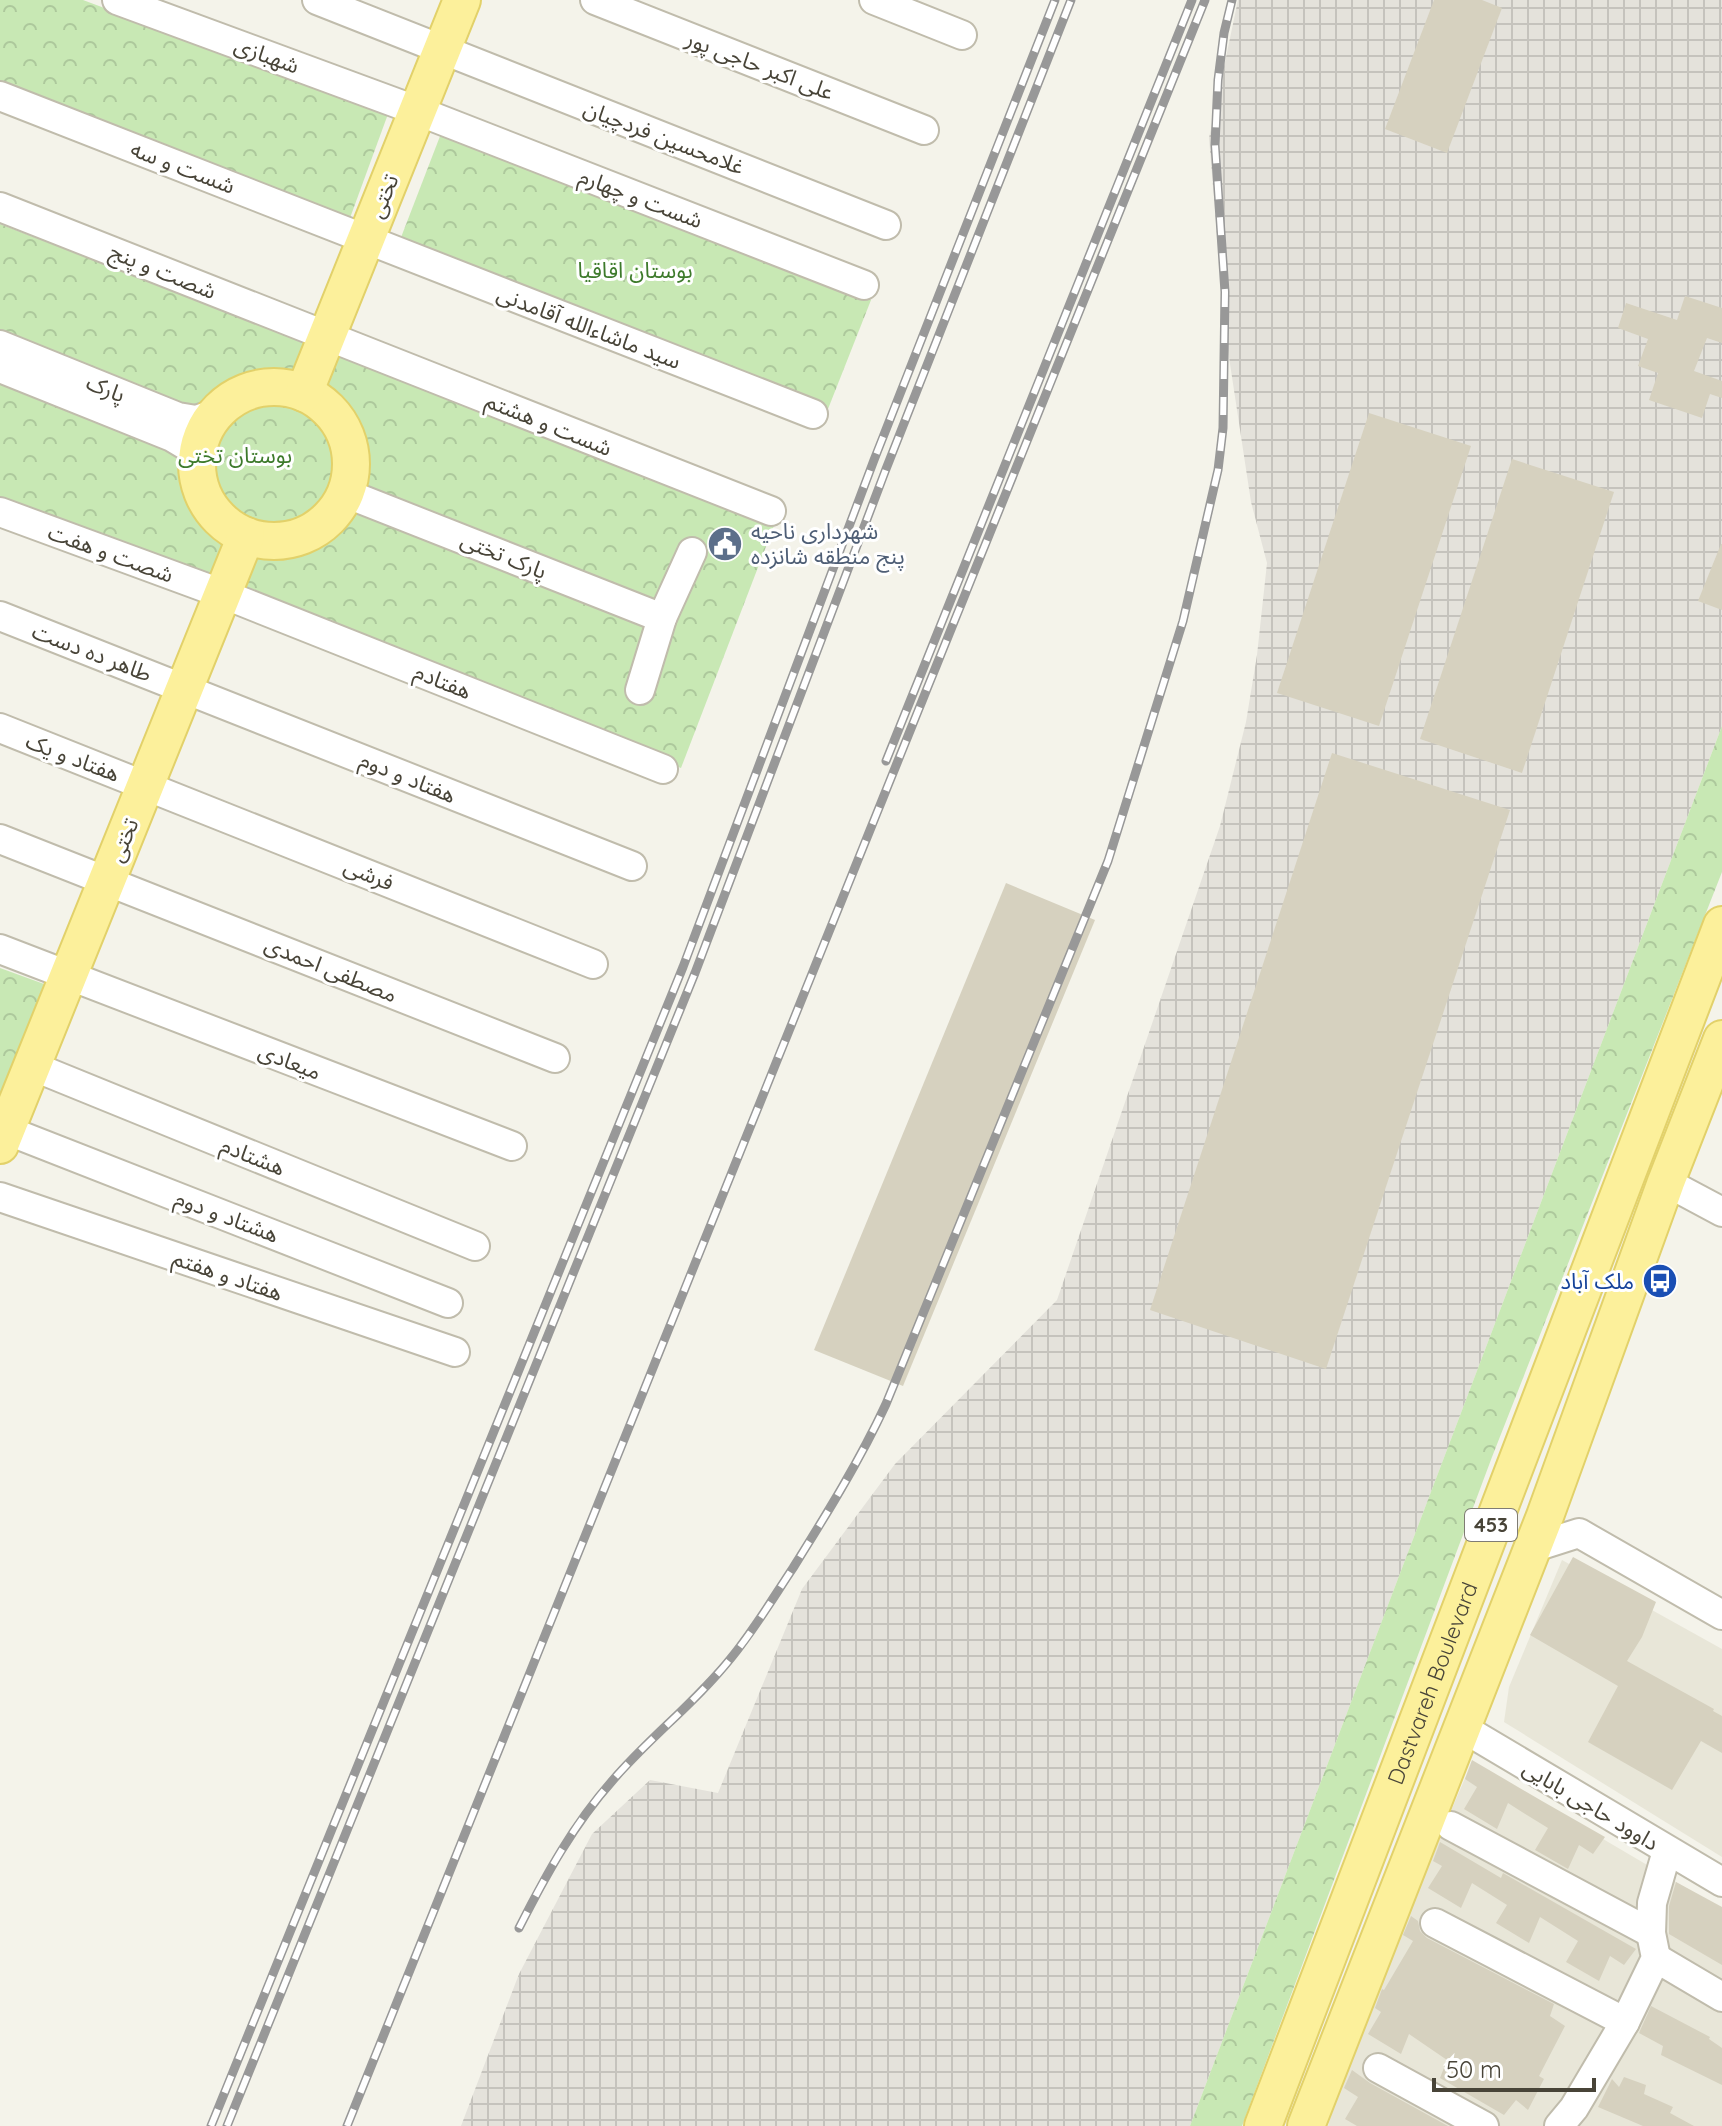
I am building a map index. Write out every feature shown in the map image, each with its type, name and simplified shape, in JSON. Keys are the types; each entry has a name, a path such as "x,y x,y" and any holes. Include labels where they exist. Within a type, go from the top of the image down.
{"main road":[{"name":"تختی","path":"304,393 462,0"},
{"path":"280,387 304,393 324,405 339,424 349,446 351,469 345,493 333,513 315,529 293,538 269,541 246,536 225,523 208,505 199,483 197,458 202,435 214,414 233,398 255,388 280,387"},
{"name":"تختی","path":"3,1138 246,536"},
{"name":"Dastvareh Boulevard","path":"1263,2126 1722,925"},
{"name":"Dastvareh Boulevard","path":"1311,2122 1532,1548 1666,1182 1719,1059"}],"street":[{"name":"شهبازی","path":"117,0 418,111"},
{"name":"غلامحسین فردچیان","path":"317,0 886,225"},
{"name":"علی اکبر حاجی پور","path":"595,0 924,130"},
{"path":"874,0 962,35"},
{"name":"شست و سه","path":"0,96 366,239"},
{"name":"شست و چهارم","path":"418,111 864,285"},
{"name":"شصت و پنج","path":"0,207 327,336"},
{"name":"سید ماشاءالله آقامدنی","path":"366,239 813,414"},
{"name":"شست و هشتم","path":"327,336 771,511"},
{"name":"پارک","path":"0,345 172,437 187,446 197,458"},
{"name":"پارک","path":"0,368 178,417 196,420 214,414"},
{"name":"پارک تختی","path":"345,493 662,618"},
{"name":"شصت و هفت","path":"0,512 223,594"},
{"path":"640,690 662,618 692,552"},
{"name":"هفتادم","path":"223,594 663,769"},
{"name":"طاهر ده دست","path":"0,616 184,688"},
{"name":"هفتاد و دوم","path":"184,688 632,866"},
{"name":"هفتاد و یک","path":"0,728 146,785"},
{"name":"فرشی","path":"146,785 593,964"},
{"name":"مصطفی احمدی","path":"0,839 555,1058"},
{"name":"میعادی","path":"0,949 512,1146"},
{"name":"هشتادم","path":"32,1066 475,1246"},
{"name":"هشتاد و دوم","path":"3,1138 448,1303"},
{"path":"1666,1182 1722,1212"},
{"name":"هفتاد و هفتم","path":"0,1197 455,1352"},
{"path":"1532,1548 1579,1533 1722,1615"},
{"name":"داوود حاجی بابایی","path":"1461,1727 1722,1882"},
{"path":"1451,1826 1653,1945 1722,1997"},
{"path":"1559,2126 1574,2108 1625,2022 1653,1945 1652,1903 1667,1851"},
{"path":"1435,1923 1625,2022"},
{"path":"1378,2068 1484,2126"}],"shaded area":[{"path":"1238,0 1722,0 1722,726 1190,2126 461,2126 519,1974 592,1834 650,1780 718,1793 802,1589 895,1464 1057,1300 1220,826 1246,722 1257,655 1267,563 1251,502 1225,331 1209,138"},
{"path":"1562,1560 1722,1649 1722,1857 1504,1722 1509,1687"},
{"path":"1472,1762 1722,1909 1722,2126 1328,2126 1348,2050"}],"green space":[{"path":"0,0 83,0 388,114 350,218 0,87"},
{"name":"بوستان اقاقیا","path":"442,131 871,300 828,409 400,240"},
{"name":"بوستان تختی","path":"0,224 775,523 681,768 0,505"},
{"path":"1722,726 1722,872 1492,1457 1242,2126 1190,2126"},
{"path":"0,968 44,984 0,1095"}],"building":[{"path":"1434,0 1482,0 1502,8 1447,153 1385,129"},
{"path":"1685,296 1722,308 1722,343 1707,338 1694,371 1722,381 1722,398 1710,394 1702,418 1649,400 1658,373 1638,366 1648,339 1618,328 1626,303 1677,320"},
{"path":"1369,413 1471,446 1379,726 1277,693"},
{"path":"1512,459 1614,492 1522,773 1420,739"},
{"path":"1722,544 1722,610 1698,601"},
{"path":"1332,753 1510,810 1326,1369 1150,1310"},
{"path":"1006,883 1095,920 903,1386 814,1350"},
{"path":"1573,1557 1656,1602 1642,1637 1627,1661 1722,1716 1722,1753 1701,1741 1672,1790 1588,1742 1618,1686 1530,1635"},
{"path":"1472,1760 1605,1837 1593,1854 1579,1845 1568,1869 1535,1850 1548,1828 1508,1803 1497,1829 1464,1809 1477,1787 1465,1779"},
{"path":"1440,1842 1501,1878 1503,1873 1636,1949 1624,1965 1610,1956 1599,1981 1566,1962 1578,1941 1540,1917 1529,1943 1496,1923 1507,1905 1472,1883 1461,1908 1428,1888 1442,1866 1433,1861"},
{"path":"1676,1882 1722,1907 1722,1965 1669,1934 1669,1906"},
{"path":"1411,1916 1418,1921 1420,1931 1427,1938 1554,2004 1550,2016 1565,2026 1539,2076 1544,2079 1528,2110 1516,2100 1504,2115 1440,2078 1447,2060 1409,2034 1401,2054 1368,2034 1381,2012 1375,2008 1382,1989 1413,1941 1403,1935"},
{"path":"1651,2006 1710,2037 1722,2048 1722,2085 1661,2055 1663,2046 1639,2033"},
{"path":"1352,2070 1448,2126 1357,2126 1345,2119 1358,2097 1344,2088"},
{"path":"1624,2077 1646,2085 1644,2094 1673,2107 1670,2113 1694,2126 1643,2126 1598,2107 1612,2079 1619,2087"}],"railway":[{"path":"211,2126 683,967 874,460 1055,0"},
{"path":"227,2126 695,973 886,469 1071,0"},
{"path":"886,761 1192,0"},
{"path":"347,2126 1205,0"},
{"path":"519,1928 561,1851 599,1797 627,1764 717,1674 748,1636 853,1467 886,1404 1108,861 1183,621 1218,470 1223,428 1225,292 1215,145 1218,80 1232,0"}],"place":[{"name":"شهرداری ناحیه پنج منطقه شانزده","path":"725,544"},
{"name":"ملک آباد","path":"1660,1281"}]}
